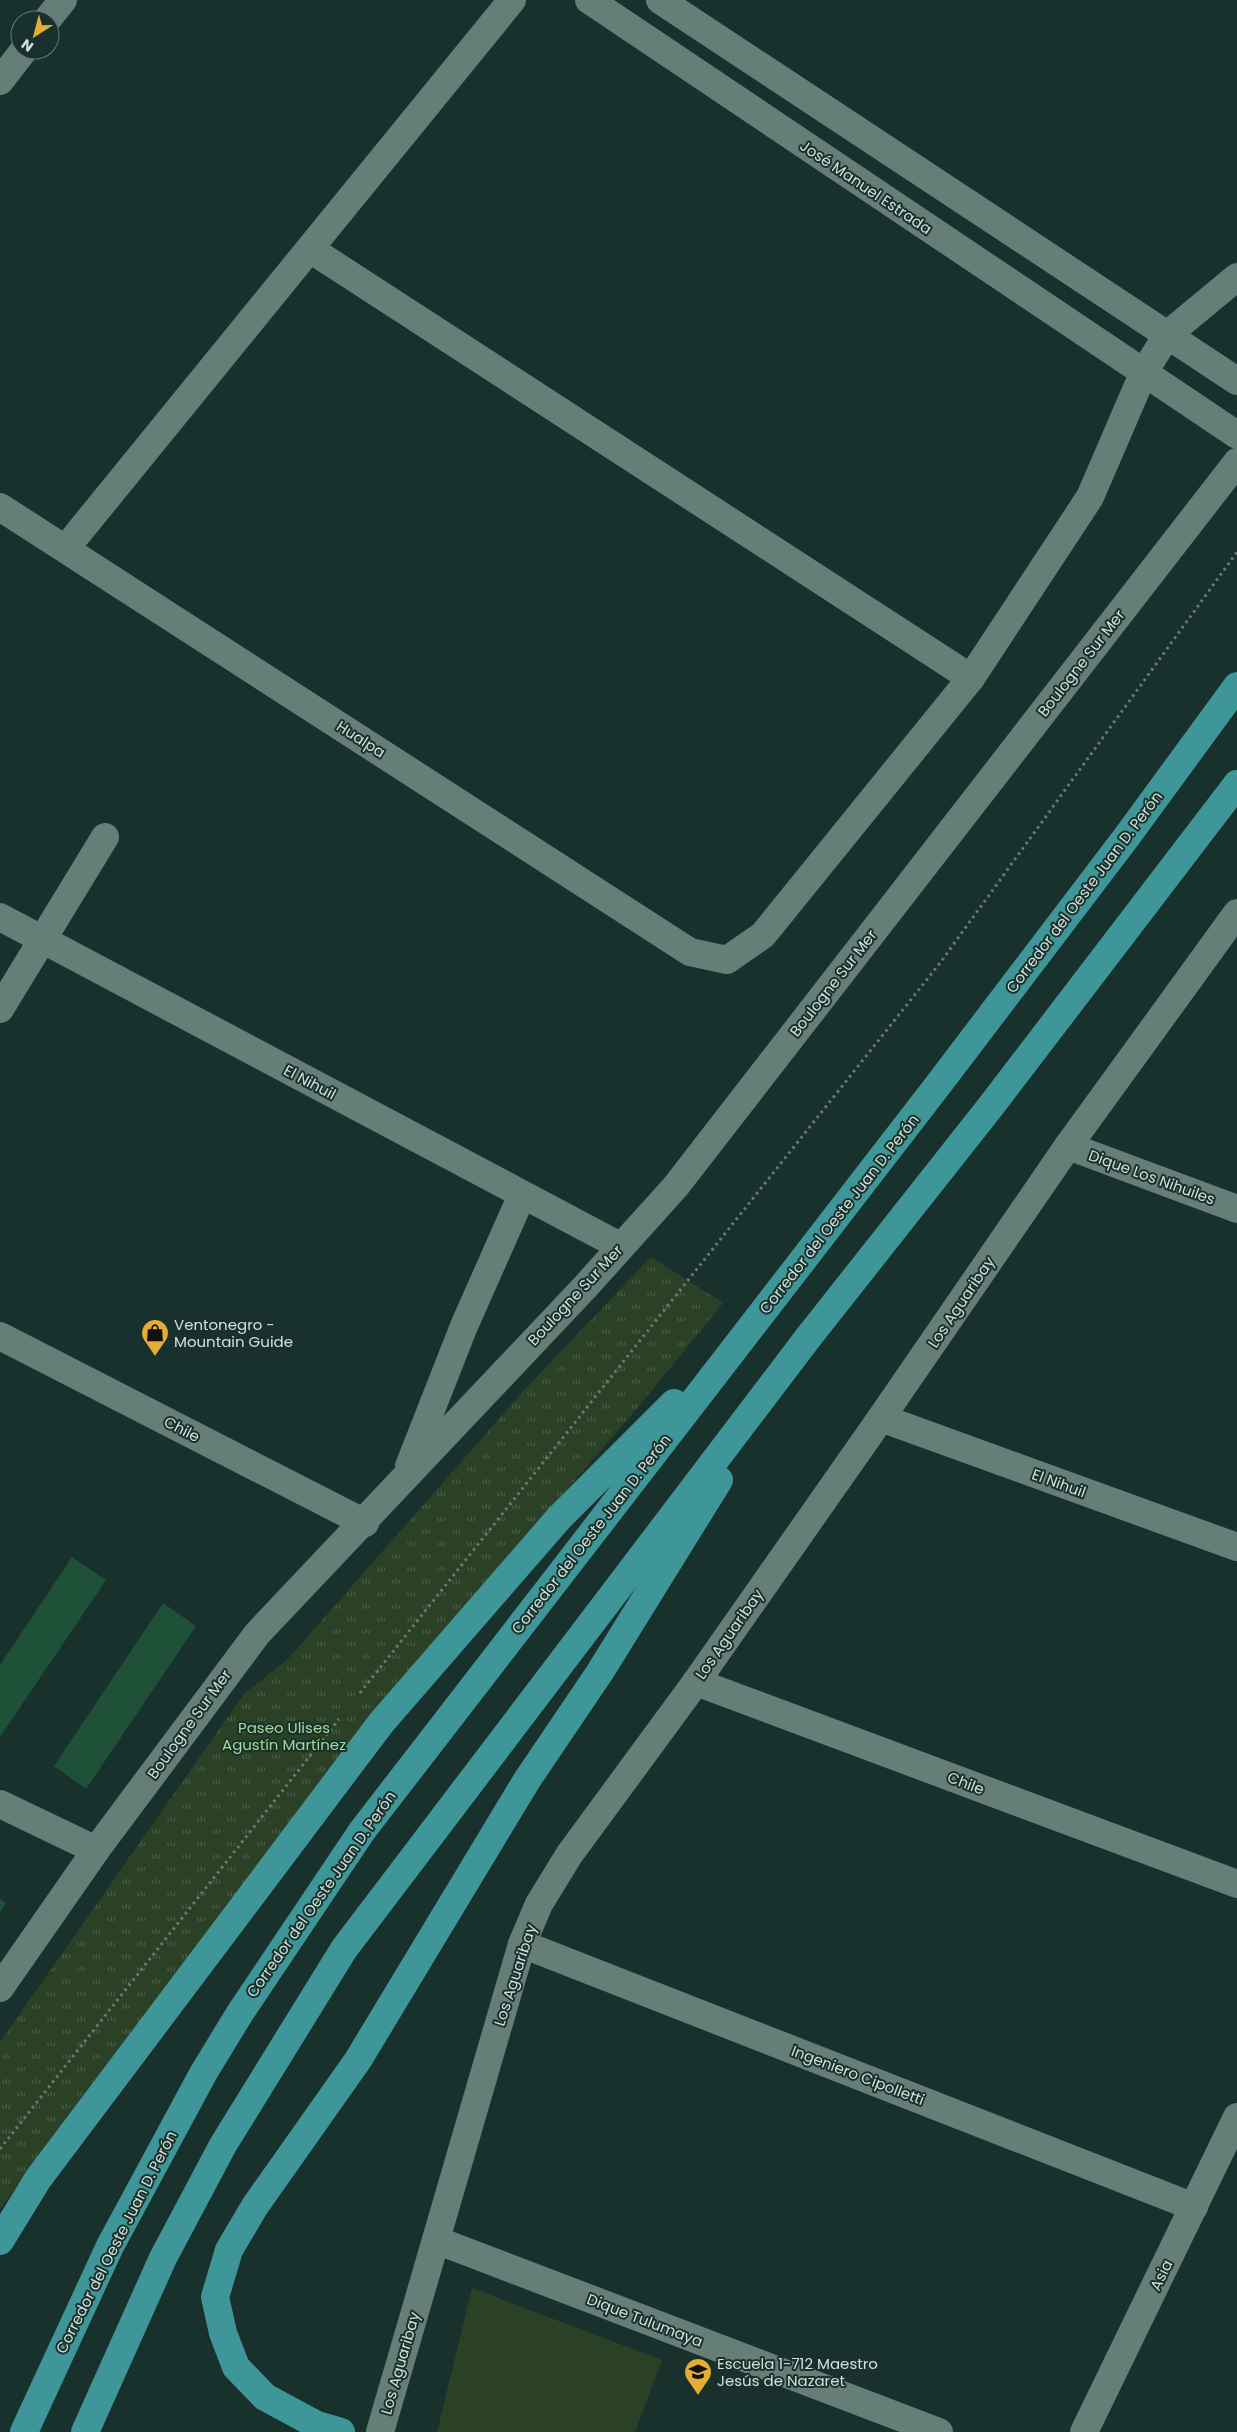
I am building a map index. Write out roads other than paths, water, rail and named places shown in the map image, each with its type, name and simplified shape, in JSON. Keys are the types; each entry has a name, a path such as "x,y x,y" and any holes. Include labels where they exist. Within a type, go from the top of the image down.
{"highway":[{"name":"Corredor del Oeste Juan D. Perón","path":"24,2432 110,2246 204,2072 240,2013 362,1831 1128,835 1237,686"},
{"path":"88,2427 163,2258 218,2154 256,2089 344,1949 807,1339 991,1106 1237,784"},
{"path":"0,2241 38,2179 381,1723 559,1518 758,1318"},
{"path":"341,2432 317,2426 265,2397 236,2367 223,2333 215,2297 229,2250 255,2206 358,2060 527,1780 600,1672 807,1339"}],"street":[{"path":"55,10 63,0"},
{"path":"66,548 512,0"},
{"name":"José Manuel Estrada","path":"589,0 1143,374 1237,435"},
{"path":"660,0 1237,381"},
{"path":"0,81 16,60"},
{"path":"310,249 971,678 1090,497 1143,374 1167,335 1237,277"},
{"name":"Boulogne Sur Mer","path":"0,1988 96,1850 246,1647 586,1286 676,1186 1237,462"},
{"name":"Hualpa","path":"0,507 690,952 727,960 764,936 971,678"},
{"path":"0,1009 105,837"},
{"name":"Los Aguaribay","path":"380,2432 522,1944 539,1904 569,1855 696,1682 1068,1146 1237,913"},
{"name":"El Nihuil","path":"0,917 620,1246"},
{"name":"Dique Los Nihuiles","path":"1068,1146 1237,1209"},
{"name":"Boulogne Sur Mer","path":"403,1482 464,1326 522,1195"},
{"name":"Chile","path":"0,1336 364,1523"},
{"name":"El Nihuil","path":"881,1418 1237,1547"},
{"name":"Chile","path":"696,1682 1237,1884"},
{"path":"0,1804 96,1850"},
{"name":"Ingeniero Cipolletti","path":"522,1944 1194,2207"},
{"name":"Asia","path":"1084,2432 1237,2117"},
{"name":"Dique Tulumaya","path":"436,2240 939,2432"}],"place":[{"name":"Ventonegro - Mountain Guide","path":"155,1357"},
{"name":"Escuela 1-712 Maestro Jesús de Nazaret","path":"698,2396"}],"park label":[{"name":"Paseo Ulises Agustín Martínez","path":"284,1736"}]}
